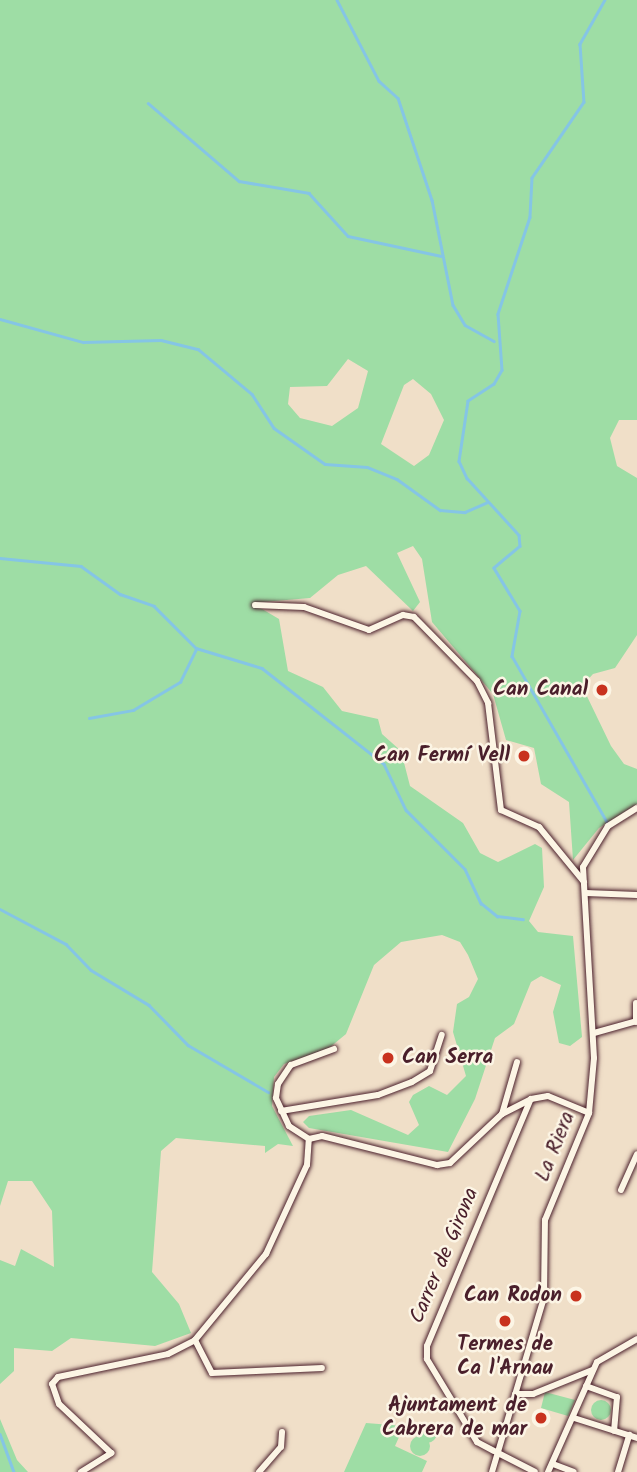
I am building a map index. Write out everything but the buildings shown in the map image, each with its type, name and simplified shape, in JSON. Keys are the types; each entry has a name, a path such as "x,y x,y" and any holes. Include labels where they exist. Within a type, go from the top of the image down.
{"street":[{"path":"255,605 304,607 369,630 403,615 414,617 477,681 488,703 501,810 539,827 584,882"},
{"name":"La Riera","path":"492,1472 544,1298 545,1220 590,1113 594,1033 584,882 587,854 608,827 637,808"},
{"path":"586,893 637,895"},
{"path":"594,1033 636,1021 636,1003"},
{"path":"281,1111 378,1095 412,1082 430,1071 442,1035"},
{"path":"80,1472 111,1453 59,1404 52,1384 58,1377 141,1357 168,1354 195,1340 279,1232 307,1165 309,1139 281,1111 276,1098 283,1072 334,1049"},
{"path":"502,1114 517,1062"},
{"path":"309,1139 322,1136 437,1165 450,1163 502,1114 531,1099 548,1096 590,1113"},
{"name":"Carrer de Girona","path":"531,1099 427,1346 427,1359 477,1442 535,1472"},
{"path":"621,1190 634,1154"},
{"path":"548,1472 593,1370 607,1351 637,1339"},
{"path":"195,1340 212,1373 322,1368"},
{"path":"517,1394 593,1370"},
{"path":"586,1386 617,1397 614,1430"},
{"path":"574,1418 637,1438"},
{"path":"259,1472 281,1447 282,1432"},
{"path":"618,1472 629,1435"},
{"path":"552,1464 574,1472"}],"green space":[{"path":"0,0 637,0 637,420 619,420 610,438 617,466 637,478 637,635 615,668 593,674 582,686 611,746 624,764 637,769 637,804 599,828 573,860 569,802 541,784 534,748 506,740 493,694 432,622 422,559 413,546 397,553 420,602 413,611 366,566 338,575 310,598 252,603 279,619 288,671 323,687 342,711 378,719 382,734 401,751 410,786 463,823 480,853 498,862 535,844 542,848 544,887 529,921 538,932 573,936 582,1037 570,1046 559,1043 553,1012 561,985 541,976 531,982 514,1024 495,1038 475,1099 448,1152 309,1128 303,1122 309,1116 351,1110 408,1135 419,1125 409,1102 413,1095 429,1086 447,1095 466,1076 453,1032 457,1004 469,997 478,979 468,955 460,942 442,935 401,942 374,965 346,1034 329,1048 284,1064 274,1077 272,1106 293,1146 278,1144 265,1153 265,1146 176,1138 161,1151 152,1272 179,1304 191,1333 155,1346 71,1338 52,1351 14,1348 14,1371 0,1384 0,1260 15,1266 21,1249 54,1267 52,1211 32,1181 8,1181 0,1206","holes":["348,359 368,371 358,408 332,426 300,418 288,404 290,387 327,386","413,379 431,394 444,420 429,455 414,466 381,444 404,385"]},
{"path":"545,1392 575,1400 568,1416 541,1408"},
{"path":"601,1400 608,1403 611,1410 608,1417 601,1420 594,1417 591,1410 594,1403"},
{"path":"0,1419 17,1460 28,1472 0,1472"},
{"path":"366,1423 404,1426 395,1446 427,1461 422,1472 344,1472"},
{"path":"427,1423 434,1426 437,1433 434,1440 427,1443 420,1440 417,1433 420,1426"},
{"path":"420,1436 427,1439 430,1446 427,1453 420,1456 413,1453 410,1446 413,1439"}],"waterway":[{"path":"337,0 379,81 398,98 432,200 453,305 465,325 494,341"},
{"path":"605,0 580,44 584,102 532,178 530,217 498,314 502,370 494,384 468,401 459,461 467,478 519,535 520,546 494,568 520,611 512,656 607,822"},
{"path":"148,103 239,181 309,193 348,236 441,256"},
{"path":"0,319 83,342 161,340 198,349 252,394 274,428 325,464 367,467 397,479 440,510 465,512 487,502"},
{"path":"0,558 81,566 120,594 154,606 196,648 262,668 384,764 406,810 465,869 481,903 497,916 523,919"},
{"path":"89,718 133,710 180,682 196,649"},
{"path":"0,909 66,944 91,970 149,1005 188,1045 268,1092"},
{"path":"0,1434 14,1472"}],"place":[{"name":"Can Canal","path":"602,690"},
{"name":"Can Fermí Vell","path":"524,756"},
{"name":"Can Serra","path":"388,1058"},
{"name":"Can Rodon","path":"576,1296"},
{"name":"Termes de Ca l'Arnau","path":"505,1321"},
{"name":"Ajuntament de Cabrera de mar","path":"541,1418"}]}
